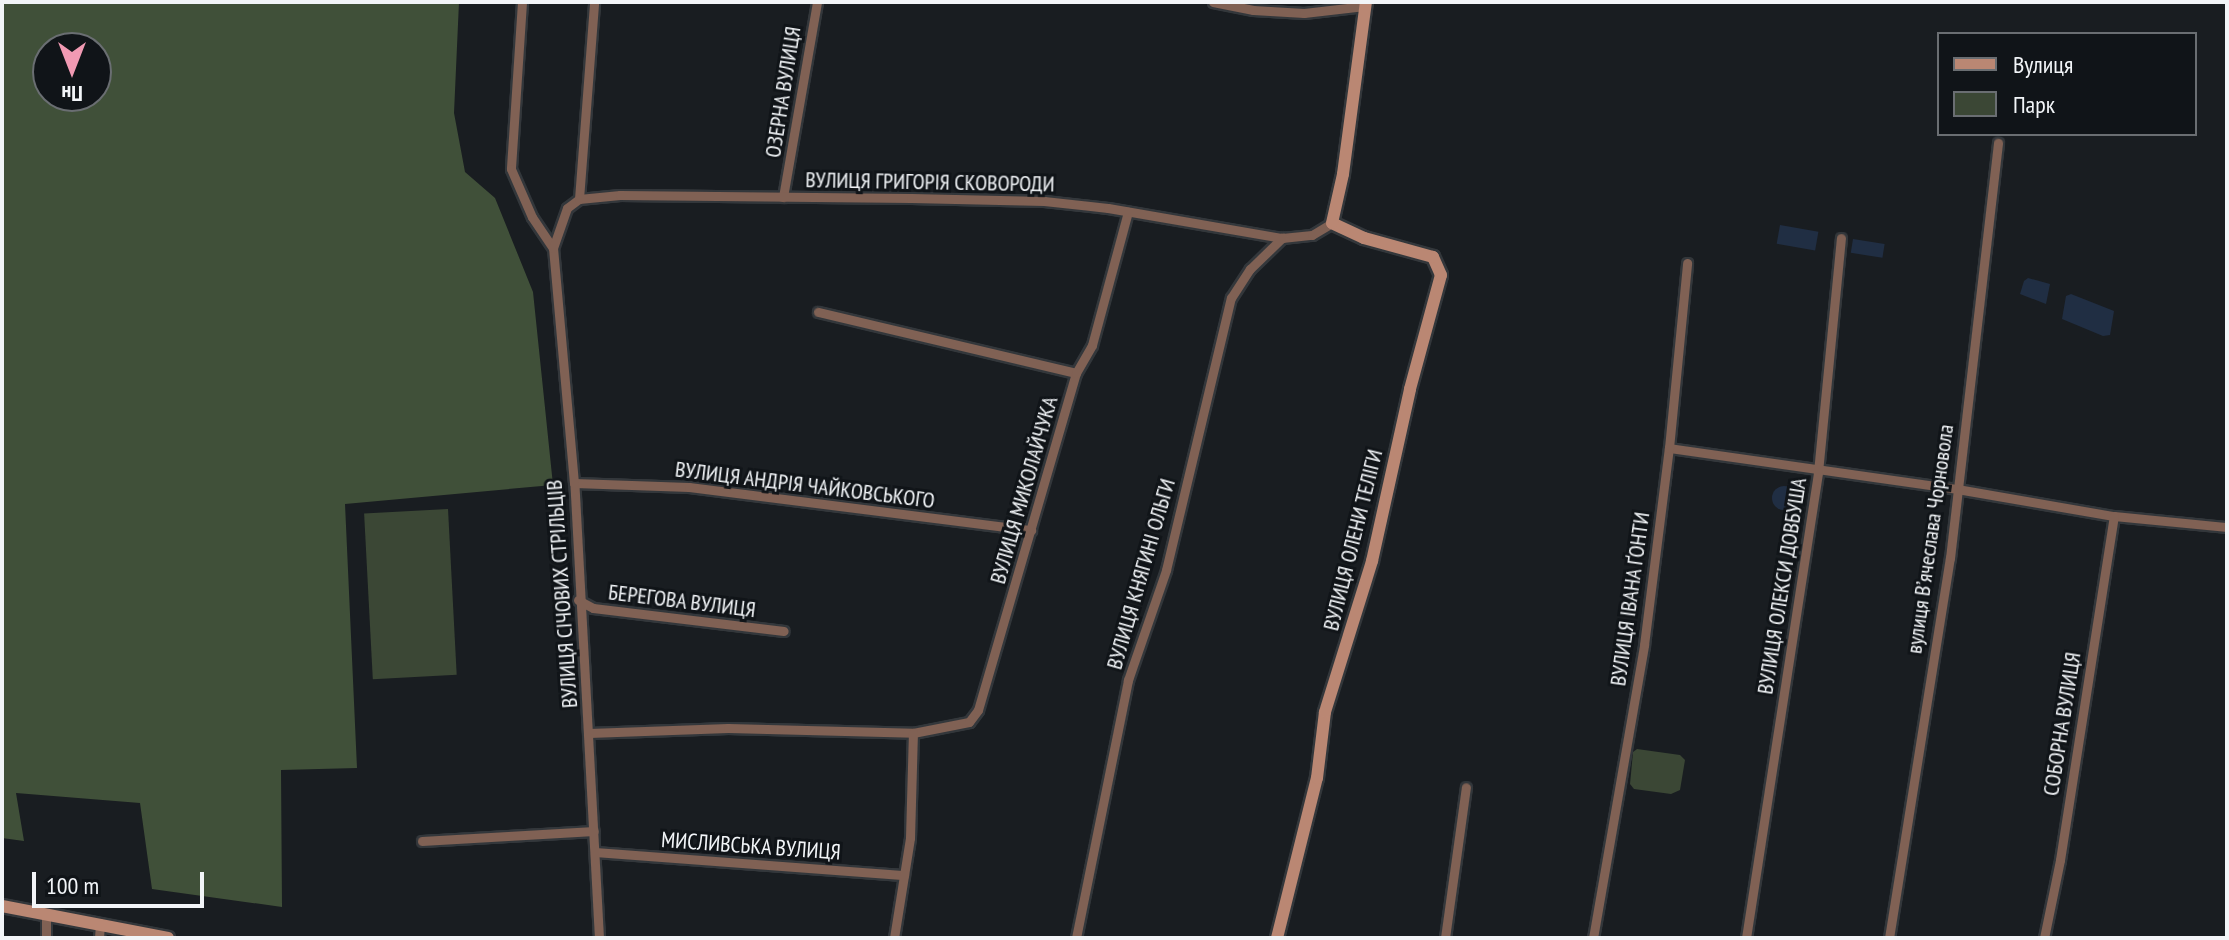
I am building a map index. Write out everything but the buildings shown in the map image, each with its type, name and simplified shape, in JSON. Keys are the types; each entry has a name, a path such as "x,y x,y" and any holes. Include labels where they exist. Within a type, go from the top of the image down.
{"street":[{"path":"522,2 511,169 532,217 553,248"},
{"path":"553,248 561,218 567,208 579,199 594,2"},
{"name":"ОЗЕРНА ВУЛИЦЯ","path":"784,193 817,2"},
{"path":"1213,2 1253,10 1304,13 1366,4 1333,220"},
{"name":"вулиця Вʼячеслава Чорновола","path":"1889,938 1950,558 1998,143"},
{"name":"ВУЛИЦЯ ГРИГОРІЯ СКОВОРОДИ","path":"579,199 620,195 784,193 1044,201 1282,238 1312,235 1333,220"},
{"name":"ВУЛИЦЯ МИКОЛАЙЧУКА","path":"589,733 728,728 913,733 969,722 978,710 1076,373 1092,345 1128,212"},
{"name":"ВУЛИЦЯ ОЛЕНИ ТЕЛІГИ","path":"1277,938 1317,778 1325,712 1372,561 1410,389 1441,275 1433,257 1354,234 1333,220"},
{"name":"ВУЛИЦЯ КНЯГИНІ ОЛЬГИ","path":"1076,938 1128,680 1166,570 1231,298 1250,269 1282,238"},
{"name":"ВУЛИЦЯ ОЛЕКСИ ДОВБУША","path":"1746,938 1818,472 1841,238"},
{"name":"ВУЛИЦЯ СІЧОВИХ СТРІЛЬЦІВ","path":"553,248 574,483 578,600 589,733 599,938"},
{"name":"ВУЛИЦЯ ІВАНА ҐОНТИ","path":"1593,938 1644,645 1669,448 1687,263"},
{"path":"818,312 1076,373"},
{"path":"1669,448 1818,472 1957,489 2114,516 2227,527"},
{"name":"ВУЛИЦЯ АНДРІЯ ЧАЙКОВСЬКОГО","path":"574,483 689,487 1031,530"},
{"name":"СОБОРНА ВУЛИЦЯ","path":"2044,938 2060,860 2114,516"},
{"name":"БЕРЕГОВА ВУЛИЦЯ","path":"578,600 593,608 784,631"},
{"path":"894,938 910,838 913,733"},
{"path":"1445,938 1466,787"},
{"path":"422,841 594,831"},
{"name":"МИСЛИВСЬКА ВУЛИЦЯ","path":"596,852 904,875"},
{"path":"2,906 168,938"},
{"path":"46,914 46,938"},
{"path":"99,938 100,923"}],"green space":[{"path":"2,2 459,2 454,113 465,172 495,198 533,292 553,485 345,504 357,768 281,770 282,907 152,889 140,803 16,793 24,841 2,838"},
{"path":"448,509 457,675 373,679 364,513"},
{"path":"1637,749 1680,755 1685,760 1680,790 1671,794 1634,789 1630,784 1633,752"}],"water":[{"path":"1780,225 1818,232 1815,250 1777,244"},
{"path":"1853,239 1885,244 1882,258 1851,253"},
{"path":"2028,278 2050,284 2046,304 2020,294"},
{"path":"2071,294 2114,311 2110,335 2103,336 2062,319 2066,296"},
{"path":"1784,486 1793,489 1796,498 1793,507 1784,510 1775,507 1772,498 1775,489"}]}
